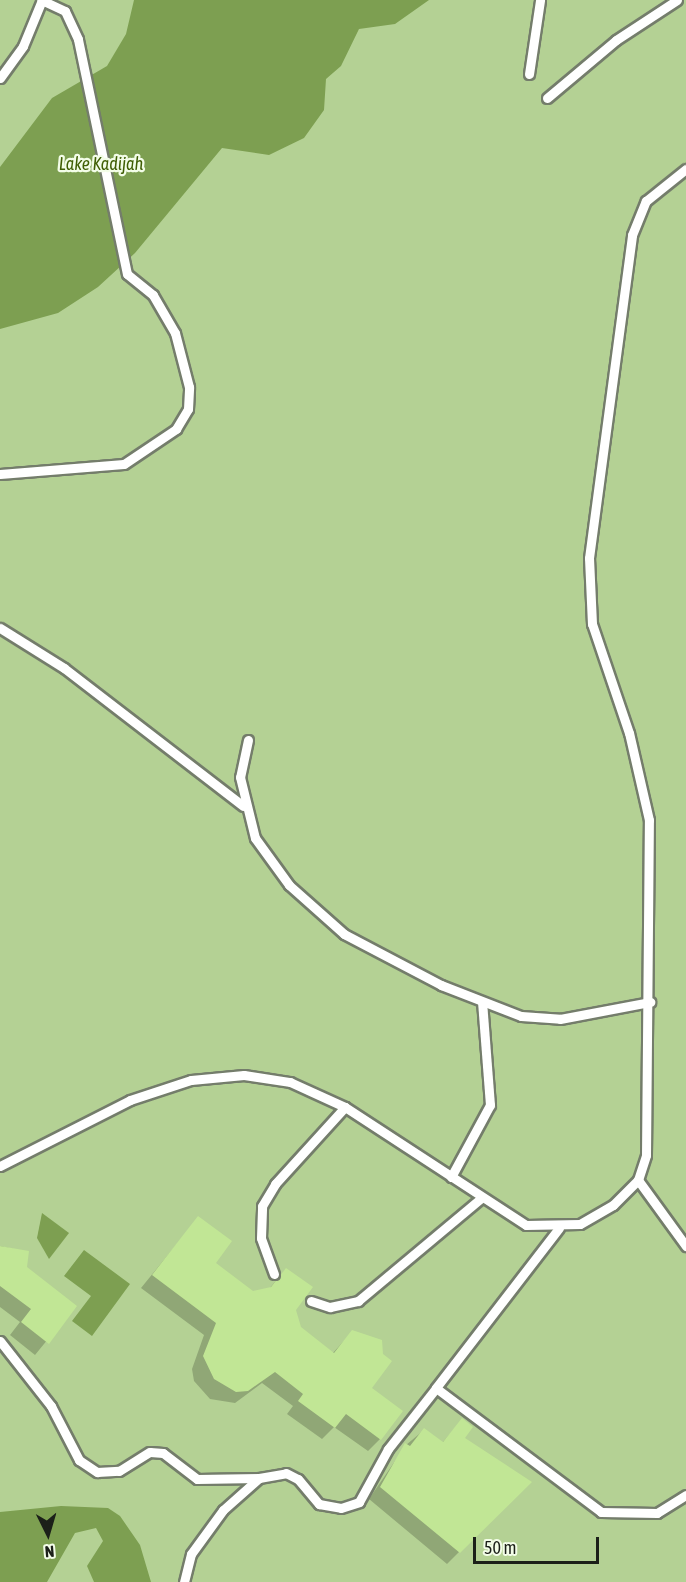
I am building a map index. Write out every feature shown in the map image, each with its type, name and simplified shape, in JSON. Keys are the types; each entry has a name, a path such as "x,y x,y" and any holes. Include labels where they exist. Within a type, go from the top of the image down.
{"lane":[{"path":"0,78 23,46 41,0 65,11 87,76 127,274 153,295 175,333 189,387 189,409 176,429 124,464 0,474"},
{"path":"529,74 540,0"},
{"path":"547,98 616,40 677,0"},
{"path":"0,1166 130,1100 191,1080 267,1077 345,1107 451,1177 480,1199 526,1225 559,1228 606,1210 638,1180 646,1155 650,1002 649,820 629,732 592,624 589,558 632,235 646,201 686,169"},
{"path":"0,628 64,668 243,806"},
{"path":"248,740 240,777 243,806 271,862 345,934 482,1002 521,1016 550,1019 650,1002"},
{"path":"451,1177 490,1105 482,1002"},
{"path":"274,1274 261,1238 262,1206 275,1184 345,1107"},
{"path":"638,1180 686,1246"},
{"path":"311,1301 330,1307 358,1301 480,1199"},
{"path":"0,1341 51,1406 79,1460 97,1472 118,1471 150,1452 163,1453 197,1479 259,1478 286,1473 298,1479 319,1504 341,1508 359,1502 388,1449 559,1228"},
{"path":"435,1388 601,1512 647,1515 686,1495"},
{"path":"184,1582 191,1554 223,1510 259,1478"}],"shaded area":[{"path":"0,0 686,0 686,1582 0,1582"}],"water":[{"name":"Lake Kadijah","path":"134,0 429,0 395,24 359,29 341,66 326,79 324,110 304,138 269,155 222,148 135,253 98,287 58,313 0,329 0,167 52,98 107,66 126,34"},
{"path":"42,1213 69,1233 49,1259 37,1238"},
{"path":"84,1250 130,1284 92,1336 72,1321 91,1296 64,1276"},
{"path":"61,1506 108,1508 120,1516 140,1545 151,1582 94,1582 87,1566 103,1541 96,1528 75,1533 47,1582 0,1582 0,1512"}],"building":[{"path":"198,1216 232,1241 216,1263 253,1291 271,1287 286,1268 313,1287 296,1310 301,1327 334,1353 352,1330 382,1340 383,1354 392,1361 372,1388 403,1411 381,1440 346,1414 335,1428 298,1401 303,1394 275,1372 248,1391 236,1392 214,1379 203,1356 216,1323 152,1275"},
{"path":"0,1246 29,1251 27,1267 77,1306 49,1344 21,1322 31,1309 0,1286"},
{"path":"462,1418 473,1427 465,1438 532,1482 460,1553 380,1487 405,1443 410,1446 424,1428 443,1442"}]}
